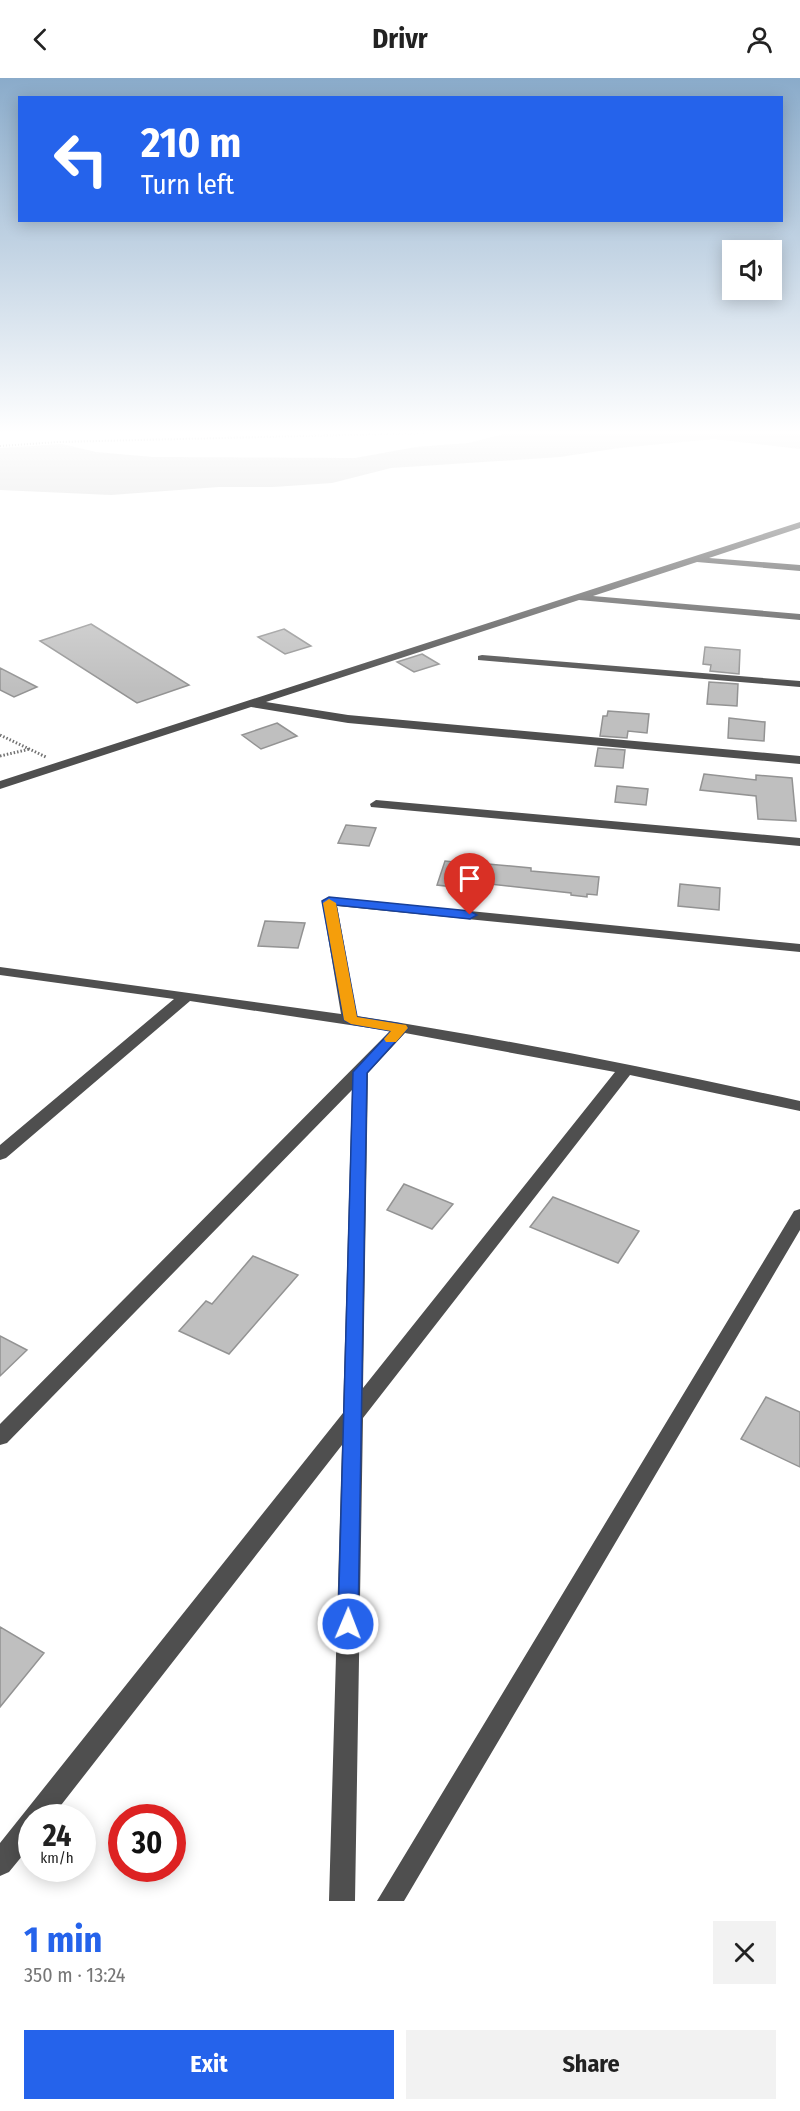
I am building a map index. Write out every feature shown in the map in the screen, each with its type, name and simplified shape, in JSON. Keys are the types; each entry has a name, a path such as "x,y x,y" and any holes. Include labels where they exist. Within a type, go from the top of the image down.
{"street":[{"path":"0,785 800,525"},
{"path":"695,559 800,568"},
{"path":"575,598 800,617"},
{"path":"482,658 800,684"},
{"path":"250,703 348,719 800,760"},
{"path":"376,804 800,842"},
{"path":"351,1020 329,901 800,948"},
{"path":"0,971 401,1028 626,1069 800,1106"},
{"path":"0,1154 186,997"},
{"path":"0,1437 401,1028"},
{"path":"46,1804 626,1069"},
{"path":"342,1901 360,1072"},
{"path":"390,1901 800,1215"},
{"path":"0,1863 18,1840"}],"path":[{"path":"0,735 62,766"},
{"path":"0,756 30,749"}],"building":[{"path":"91,624 189,685 137,703 40,641"},
{"path":"284,629 311,646 285,654 258,637"},
{"path":"705,647 740,650 739,674 710,671 711,665 703,664"},
{"path":"422,654 439,664 414,672 397,662"},
{"path":"0,668 37,687 14,697 0,690"},
{"path":"709,682 738,684 737,706 707,704"},
{"path":"608,711 649,714 647,733 628,731 627,738 600,736 603,716 607,716"},
{"path":"729,718 765,722 764,741 728,738"},
{"path":"277,723 297,736 261,749 242,735"},
{"path":"598,748 625,750 623,768 595,766"},
{"path":"704,774 756,780 756,775 792,778 796,821 758,819 756,796 700,790"},
{"path":"617,786 648,789 646,805 615,802"},
{"path":"346,825 376,828 369,846 338,843"},
{"path":"445,861 531,868 531,871 599,877 597,895 587,894 587,897 571,895 571,893 472,882 470,889 437,885"},
{"path":"680,884 720,888 719,910 678,906"},
{"path":"265,921 305,923 298,948 258,946"},
{"path":"404,1184 453,1204 432,1229 387,1210"},
{"path":"553,1197 639,1231 618,1263 530,1227"},
{"path":"253,1256 298,1275 229,1354 179,1331 206,1301 212,1304"},
{"path":"0,1336 27,1350 0,1376"},
{"path":"766,1397 800,1412 800,1467 741,1439"},
{"path":"0,1627 44,1653 0,1707"}],"slow traffic":[{"path":"329,903 351,1020 401,1028 391,1039"}],"route":[{"path":"348,1624 360,1072 401,1028 351,1020 329,901 470,915"}]}
